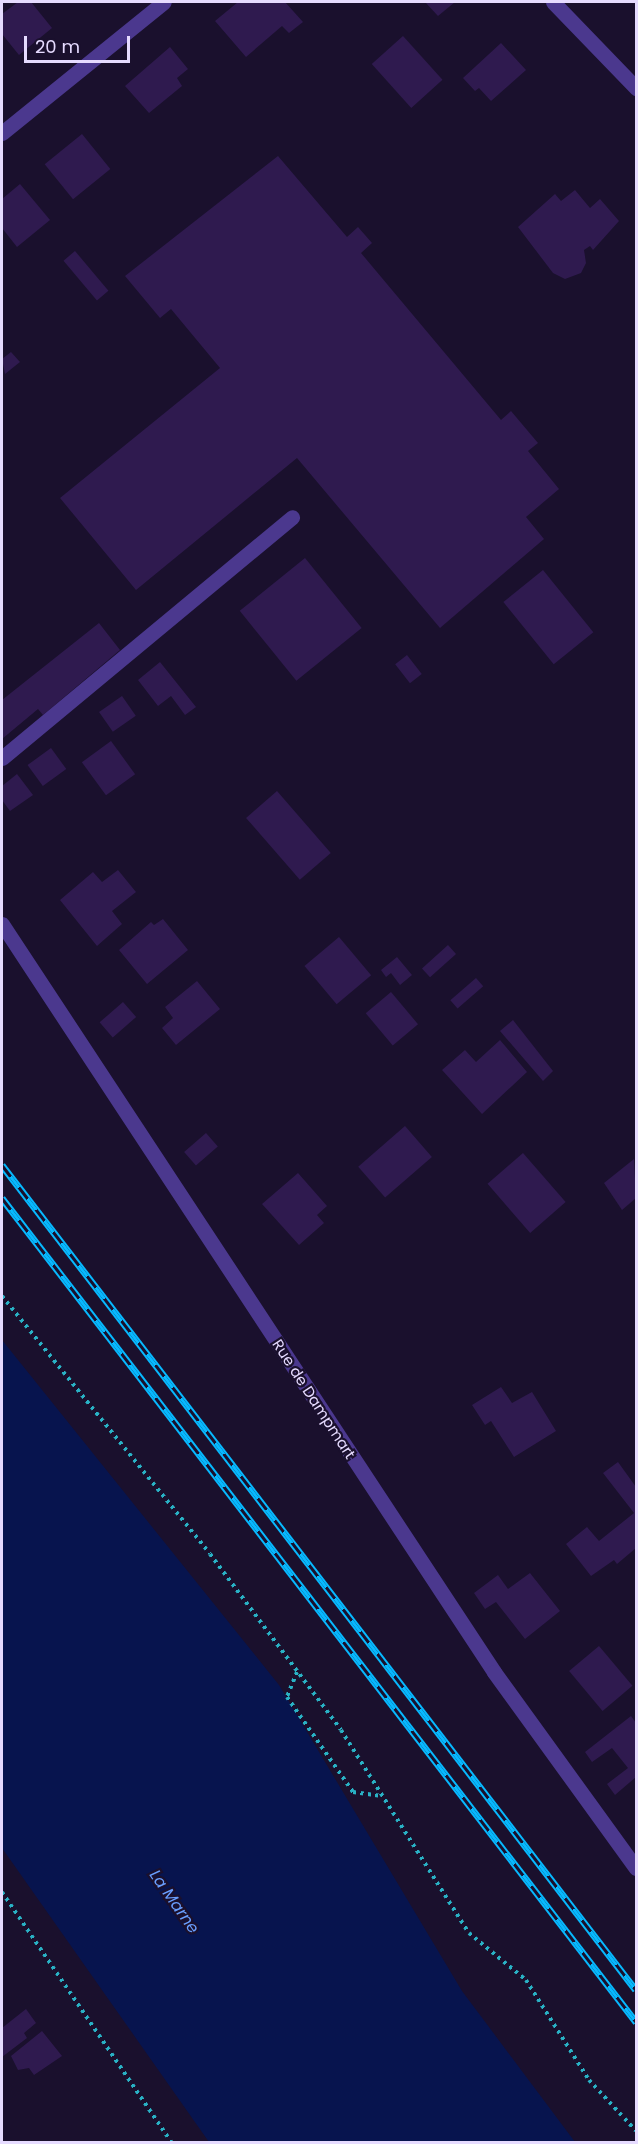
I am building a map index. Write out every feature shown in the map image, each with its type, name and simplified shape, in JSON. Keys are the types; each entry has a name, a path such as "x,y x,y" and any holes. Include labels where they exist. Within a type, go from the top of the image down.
{"street":[{"path":"2,133 164,2"},
{"path":"553,2 636,88"},
{"path":"2,758 292,517"},
{"name":"Rue de Dampmart","path":"2,924 494,1672 636,1868"}],"path":[{"path":"2,1296 210,1554 341,1730 469,1933 526,1980 589,2080 636,2131"},
{"path":"298,1672 287,1697 353,1792 382,1796"},
{"path":"2,1892 171,2142"}],"water":[{"name":"La Marne","path":"2,1340 279,1685 462,1991 575,2142 209,2142 2,1848"}],"building":[{"path":"18,2 31,2 52,28 19,55 2,34 2,14"},
{"path":"238,2 285,2 303,22 289,33 282,26 246,57 215,21"},
{"path":"425,2 455,2 438,16"},
{"path":"403,36 442,80 411,108 372,64"},
{"path":"501,43 526,70 491,101 479,88 475,91 463,78"},
{"path":"170,47 188,69 177,78 182,86 149,113 125,86"},
{"path":"82,134 110,169 73,199 45,164"},
{"path":"278,156 347,237 358,227 372,243 361,253 501,420 511,411 538,443 528,451 559,489 526,517 544,539 440,628 297,458 136,590 60,498 220,368 171,309 160,318 125,276"},
{"path":"20,184 50,220 17,247 2,228 2,199"},
{"path":"575,190 590,208 600,199 619,221 593,250 590,246 584,250 586,263 581,273 565,279 553,273 518,227 555,194 561,201"},
{"path":"75,251 108,291 97,300 64,261"},
{"path":"11,352 20,362 5,374 2,359"},
{"path":"305,558 362,628 296,681 240,611"},
{"path":"543,570 593,632 554,664 503,602"},
{"path":"99,623 120,650 43,715 38,709 2,739 2,700"},
{"path":"407,655 422,674 410,683 395,664"},
{"path":"160,662 196,707 185,715 171,696 158,706 138,680"},
{"path":"122,696 136,716 113,732 99,712"},
{"path":"111,741 135,774 106,795 82,762"},
{"path":"51,748 66,769 43,786 28,765"},
{"path":"17,774 33,795 10,811 2,800 2,786"},
{"path":"277,791 331,853 300,880 246,818"},
{"path":"118,870 136,892 112,911 122,924 97,946 60,900 93,872 102,882"},
{"path":"163,919 188,950 147,984 119,950 151,922 154,925"},
{"path":"339,937 371,975 337,1004 305,966"},
{"path":"448,945 456,954 430,977 422,968"},
{"path":"397,957 412,975 400,985 391,973 386,977 381,970"},
{"path":"476,978 483,986 458,1009 450,1000"},
{"path":"197,981 220,1009 176,1045 162,1028 173,1018 165,1007"},
{"path":"391,992 418,1024 393,1045 366,1013"},
{"path":"123,1002 136,1017 113,1037 100,1022"},
{"path":"513,1020 553,1071 543,1081 500,1031"},
{"path":"500,1040 527,1072 482,1114 442,1070 465,1050 476,1062"},
{"path":"405,1126 432,1157 385,1198 358,1167"},
{"path":"206,1133 218,1147 196,1166 184,1152"},
{"path":"523,1153 566,1202 530,1233 488,1184"},
{"path":"634,1159 636,1198 622,1210 604,1183"},
{"path":"298,1173 327,1206 317,1215 324,1223 299,1245 262,1204"},
{"path":"501,1387 512,1403 532,1392 556,1431 514,1457 491,1421 485,1425 472,1405"},
{"path":"618,1462 636,1487 636,1548 617,1564 614,1560 591,1576 566,1544 587,1527 599,1541 634,1513 603,1473"},
{"path":"530,1573 560,1611 525,1639 496,1602 485,1609 474,1593 498,1575 508,1589"},
{"path":"599,1646 632,1686 603,1711 569,1671"},
{"path":"631,1716 636,1723 636,1777 615,1795 607,1784 628,1768 612,1748 592,1762 585,1752"},
{"path":"26,2009 36,2023 24,2033 27,2038 2,2057 2,2028"},
{"path":"42,2031 62,2056 34,2075 29,2068 18,2070 11,2056"}],"railway":[{"path":"2,1165 636,1990"},
{"path":"2,1198 636,2022"}]}
